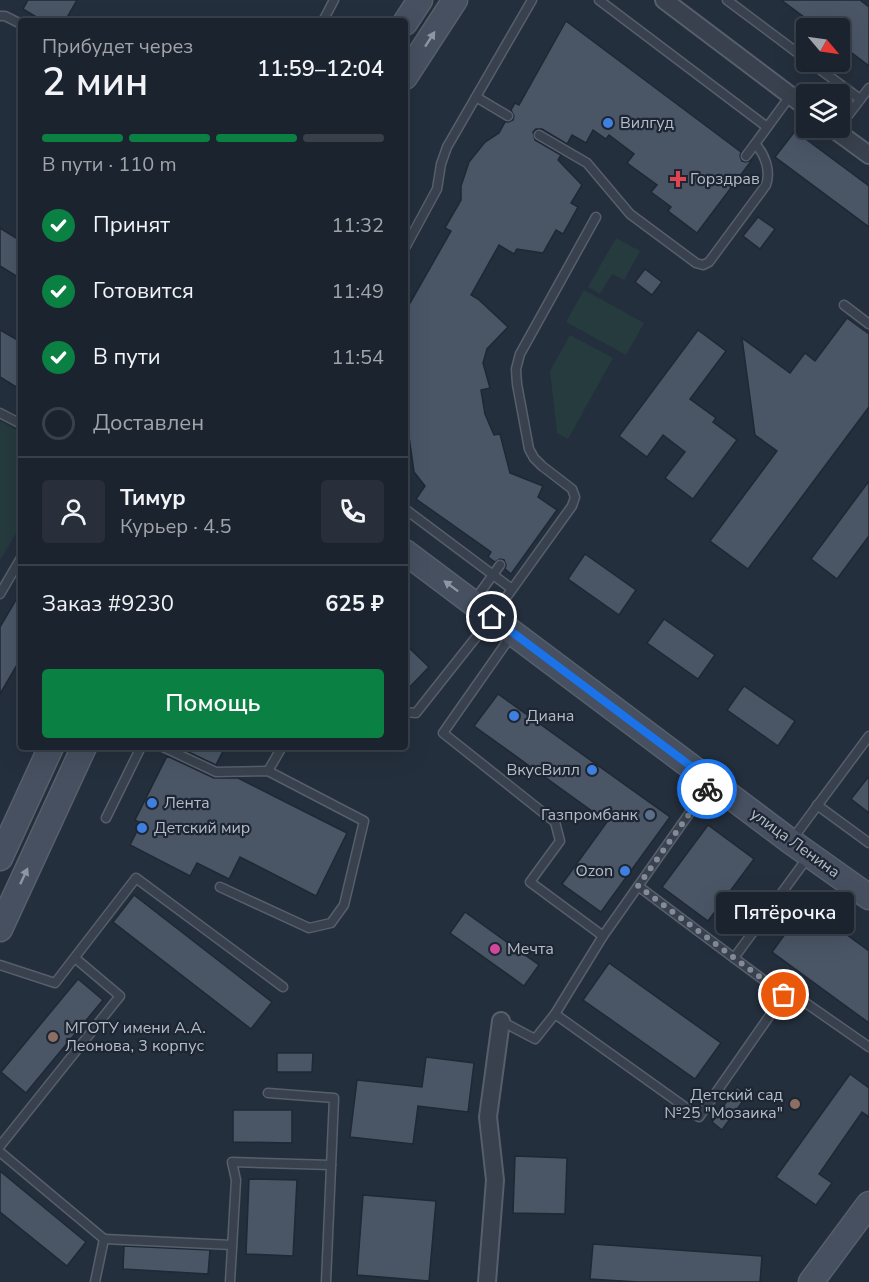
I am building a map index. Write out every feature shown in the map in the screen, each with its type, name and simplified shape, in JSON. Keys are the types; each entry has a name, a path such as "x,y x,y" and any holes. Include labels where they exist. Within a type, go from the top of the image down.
{"main road":[{"path":"408,18 420,0"},
{"path":"408,72 455,0"},
{"name":"улица Ленина","path":"408,554 800,848 869,897"},
{"path":"0,858 50,750"},
{"path":"0,929 83,750"},
{"path":"811,1282 869,1204"}],"street":[{"path":"664,0 796,100"},
{"path":"849,138 869,155"},
{"path":"487,1282 495,1180 488,1117 501,1021"}],"lane":[{"path":"325,18 334,0"},
{"path":"408,242 437,189 441,164 447,147 532,0"},
{"path":"599,0 768,127"},
{"path":"728,0 796,52"},
{"path":"0,16 18,22"},
{"path":"823,72 860,99"},
{"path":"850,112 869,88"},
{"path":"746,156 790,96"},
{"path":"476,97 508,116"},
{"path":"539,135 587,163 630,214 703,266 709,262 769,178 760,149 755,144"},
{"path":"482,610 512,589 572,506 575,497 572,489 534,458 530,448 516,369 520,354 596,217"},
{"path":"843,305 869,324"},
{"path":"0,413 18,422"},
{"path":"408,511 512,589"},
{"path":"0,594 18,563"},
{"path":"408,712 416,712 482,610 493,575 500,565"},
{"path":"513,633 443,733 555,822 560,841 530,882 603,936"},
{"path":"734,958 800,848 817,805 869,736"},
{"path":"106,818 140,750"},
{"path":"169,750 216,772 267,771 364,821 344,905 331,923 309,928 220,887"},
{"path":"267,771 280,750"},
{"path":"501,1021 535,1039 555,1014 603,936 712,782"},
{"path":"817,805 869,843"},
{"path":"0,965 55,984 136,878 283,987"},
{"path":"638,886 784,995 803,1001 869,1047"},
{"path":"0,1146 120,996 75,958"},
{"path":"555,1014 699,1117 784,995"},
{"path":"268,1093 334,1098 326,1282"},
{"path":"0,1152 104,1239 232,1245"},
{"path":"230,1282 236,1180 232,1162 331,1166"},
{"path":"95,1282 104,1239"}],"green space":[{"path":"616,238 640,251 624,280 612,274 600,294 588,287"},
{"path":"584,290 644,323 626,355 566,322"},
{"path":"570,335 613,358 568,439 557,433 550,371"},
{"path":"0,421 18,431 18,530 0,560"}],"building":[{"path":"28,0 77,0 67,18 38,18 23,9"},
{"path":"781,0 860,0 869,7 869,66 850,52 850,18 805,18"},
{"path":"566,21 741,152 742,161 752,160 697,233 668,211 671,207 651,192 657,185 627,163 634,154 609,135 606,139 593,130 586,143 572,135 567,144 542,129 536,129 533,132 535,140 561,155 558,160 582,185 571,203 578,207 563,234 556,230 543,253 517,249 514,254 499,245 471,295 508,327 487,349 483,363 490,388 481,390 485,414 494,435 500,434 510,473 543,486 538,497 557,510 511,574 505,569 504,560 500,559 495,562 488,557 491,552 416,499 425,486 414,472 408,429 408,307 451,231 445,228 461,200 461,186 469,162 485,142 499,133 505,122 513,120 511,110 515,103 519,105"},
{"path":"795,131 796,138 804,138 869,186 869,227 775,157"},
{"path":"758,217 775,229 760,249 743,236"},
{"path":"0,228 18,239 18,277 0,266"},
{"path":"645,269 662,282 652,295 635,282"},
{"path":"847,318 869,334 869,407 748,569 710,541 777,451 755,435 742,338 790,373 805,353 815,361"},
{"path":"0,330 18,340 18,388 0,377"},
{"path":"698,330 726,351 690,399 716,418 713,422 737,440 693,499 665,478 685,452 663,435 647,457 619,436"},
{"path":"869,481 869,536 837,579 811,559"},
{"path":"585,554 636,590 619,615 568,579"},
{"path":"18,596 18,663 0,694 0,627"},
{"path":"664,619 715,655 698,679 647,643"},
{"path":"408,647 429,667 408,689"},
{"path":"744,686 795,721 778,746 727,710"},
{"path":"498,694 670,817 601,912 562,884 607,822 474,726"},
{"path":"184,750 224,750 216,765"},
{"path":"167,756 214,778 238,778 347,833 316,896 240,857 229,879 197,863 190,876 130,845 141,823 135,820"},
{"path":"869,776 869,813 851,799"},
{"path":"708,825 754,859 708,921 662,887"},
{"path":"134,895 272,1002 251,1029 113,922"},
{"path":"806,905 869,951 869,1023 772,952"},
{"name":"Мечта","path":"465,912 539,965 524,986 450,933"},
{"path":"609,963 721,1043 695,1079 583,1000"},
{"path":"78,979 103,1000 26,1093 1,1072"},
{"path":"277,1053 313,1053 312,1072 277,1072"},
{"path":"426,1057 474,1063 468,1112 418,1106 413,1144 350,1137 357,1080 422,1087"},
{"path":"850,1074 869,1088 869,1117 862,1112 819,1174 832,1183 816,1205 776,1177"},
{"path":"737,1087 748,1094 722,1130 712,1122"},
{"path":"233,1110 292,1110 292,1143 233,1142"},
{"path":"515,1156 567,1158 565,1214 513,1213"},
{"path":"0,1171 86,1242 67,1266 0,1212"},
{"path":"249,1179 297,1180 293,1256 246,1254"},
{"path":"363,1195 436,1201 429,1281 357,1275"},
{"path":"593,1244 762,1256 760,1282 638,1282 590,1279"},
{"path":"124,1246 210,1250 208,1274 123,1269"}],"way so far":[{"path":"707,789 638,886 784,995"}],"place":[{"name":"Вилгуд","path":"608,123"},
{"name":"Горздрав","path":"678,179"},
{"name":"Диана","path":"514,716"},
{"name":"ВкусВилл","path":"592,770"},
{"name":"Лента","path":"152,803"},
{"name":"Газпромбанк","path":"650,815"},
{"name":"Детский мир","path":"142,828"},
{"name":"Ozon","path":"625,871"},
{"name":"Мечта","path":"495,949"},
{"name":"Пятёрочка","path":"784,995"},
{"name":"МГОТУ имени А.А. Леонова, 3 корпус","path":"53,1037"},
{"name":"Детский сад №25 \"Мозаика\"","path":"795,1104"}],"route":[{"path":"492,617 712,782 707,789"}]}
